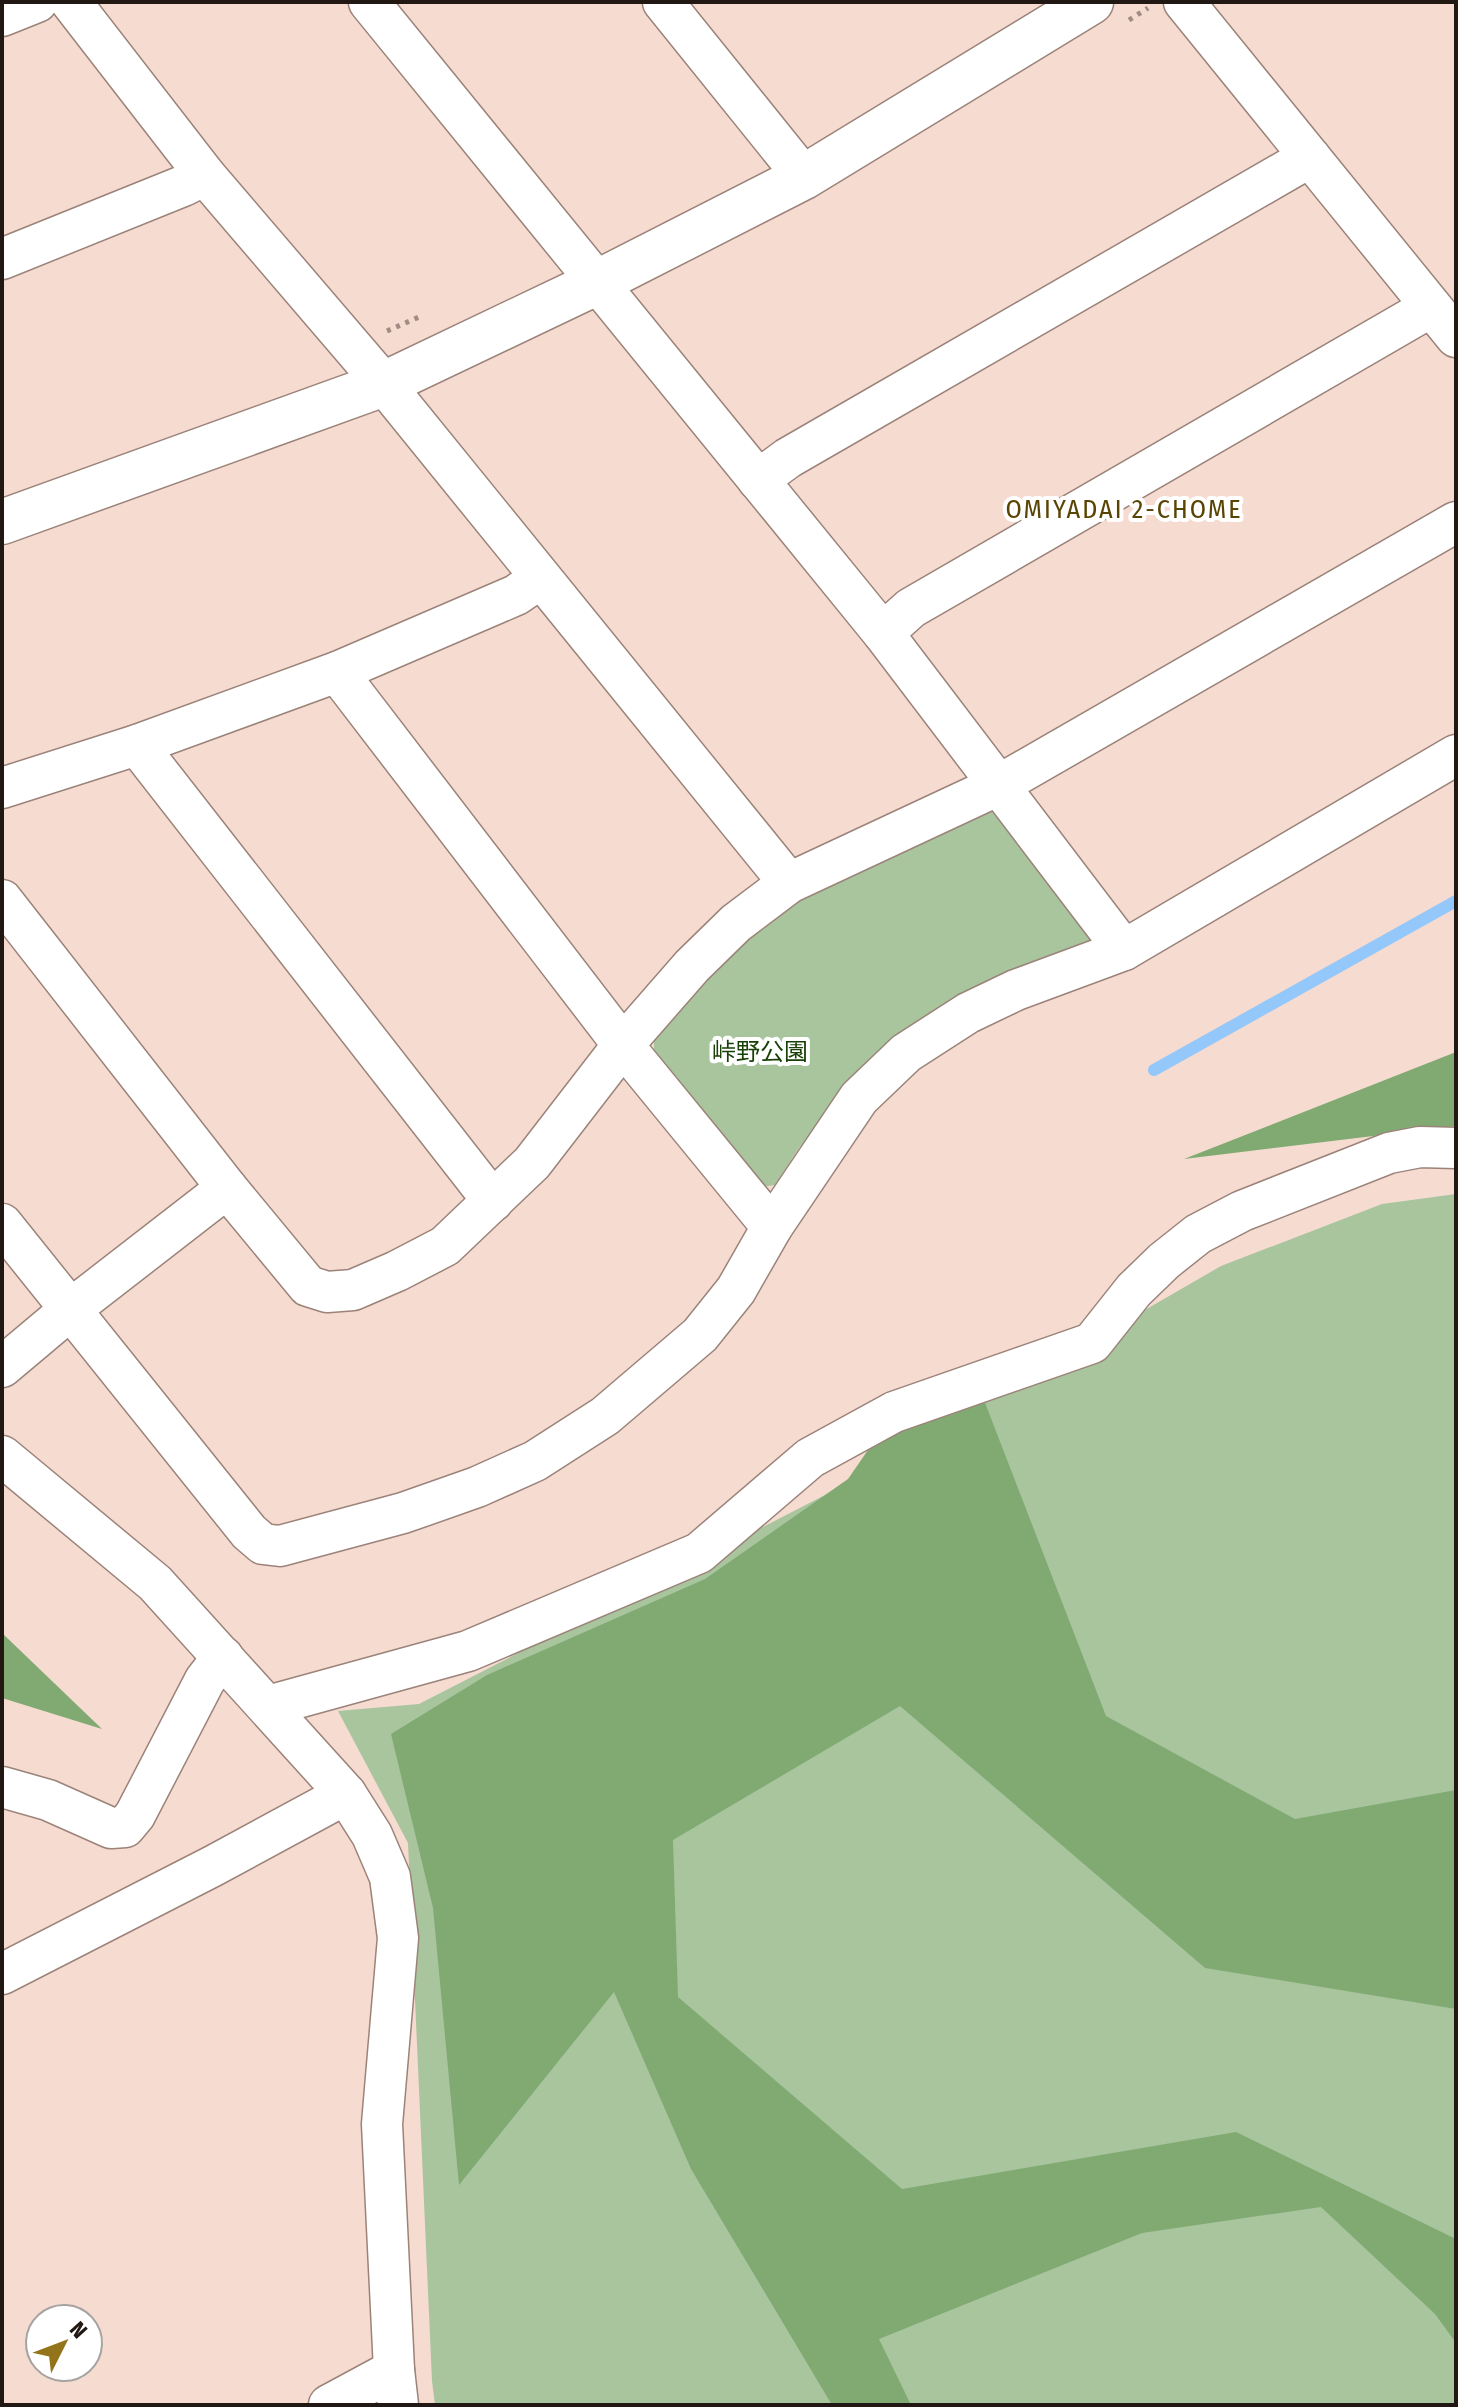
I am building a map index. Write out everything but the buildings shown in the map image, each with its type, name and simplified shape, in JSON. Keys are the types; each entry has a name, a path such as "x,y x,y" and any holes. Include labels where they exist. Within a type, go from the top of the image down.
{"street":[{"path":"2,16 37,2"},
{"path":"71,2 205,175 384,384 789,883"},
{"path":"369,2 883,633 1124,950"},
{"path":"663,2 804,177"},
{"path":"2,522 384,384 596,283 804,177 1091,2"},
{"path":"883,633 911,608 1444,322 1184,2"},
{"path":"758,480 788,458 1310,157"},
{"path":"2,259 205,175"},
{"path":"2,900 227,1188 308,1286 327,1292 353,1290 445,1246 532,1163 623,1045 692,966 736,923 789,883 999,785 1456,522"},
{"path":"2,788 137,745 337,672 516,595 541,578"},
{"path":"337,672 623,1045 772,1227"},
{"path":"137,745 493,1201"},
{"path":"2,1224 249,1532 263,1544 280,1546 418,1508 477,1487 547,1454 605,1416 700,1335 736,1290 772,1227 859,1098 906,1053 968,1013 1124,950 1456,755"},
{"path":"268,1706 468,1651 699,1553 810,1458 894,1412 1092,1343 1134,1290 1198,1234 1242,1211 1389,1153 1420,1147 1456,1148"},
{"path":"2,1367 71,1309 227,1188"},
{"path":"2,1456 155,1583 346,1794 372,1835 390,1877 398,1938 382,2124 396,2388 329,2405"},
{"path":"2,1787 48,1800 111,1828 125,1827 135,1815 205,1680 223,1657"},
{"path":"2,1974 346,1794"}],"green space":[{"name":"峠野公園","path":"987,810 1012,820 1097,928 1091,948 838,1099 799,1148 775,1185 756,1188 654,1069 654,1038 690,993 735,950 807,895"},
{"path":"1456,1052 1456,1126 1184,1159"},
{"path":"1456,1194 1456,2405 435,2405 408,1843 338,1711 419,1704 825,1495 1221,1266 1382,1204"},
{"path":"977,1382 1106,1716 1295,1819 1456,1790 1456,2009 1205,1968 900,1706 673,1840 678,1997 902,2189 1236,2132 1456,2239 1456,2343 1435,2314 1321,2207 1142,2233 879,2339 911,2405 832,2405 691,2169 614,1992 459,2185 433,1908 391,1734 487,1675 705,1579 848,1479 877,1437"},
{"path":"2,1633 102,1729 2,1698"}],"waterway":[{"path":"1154,1070 1456,901"}],"district":[{"name":"OMIYADAI 2-CHOME","path":"1124,509"}]}
